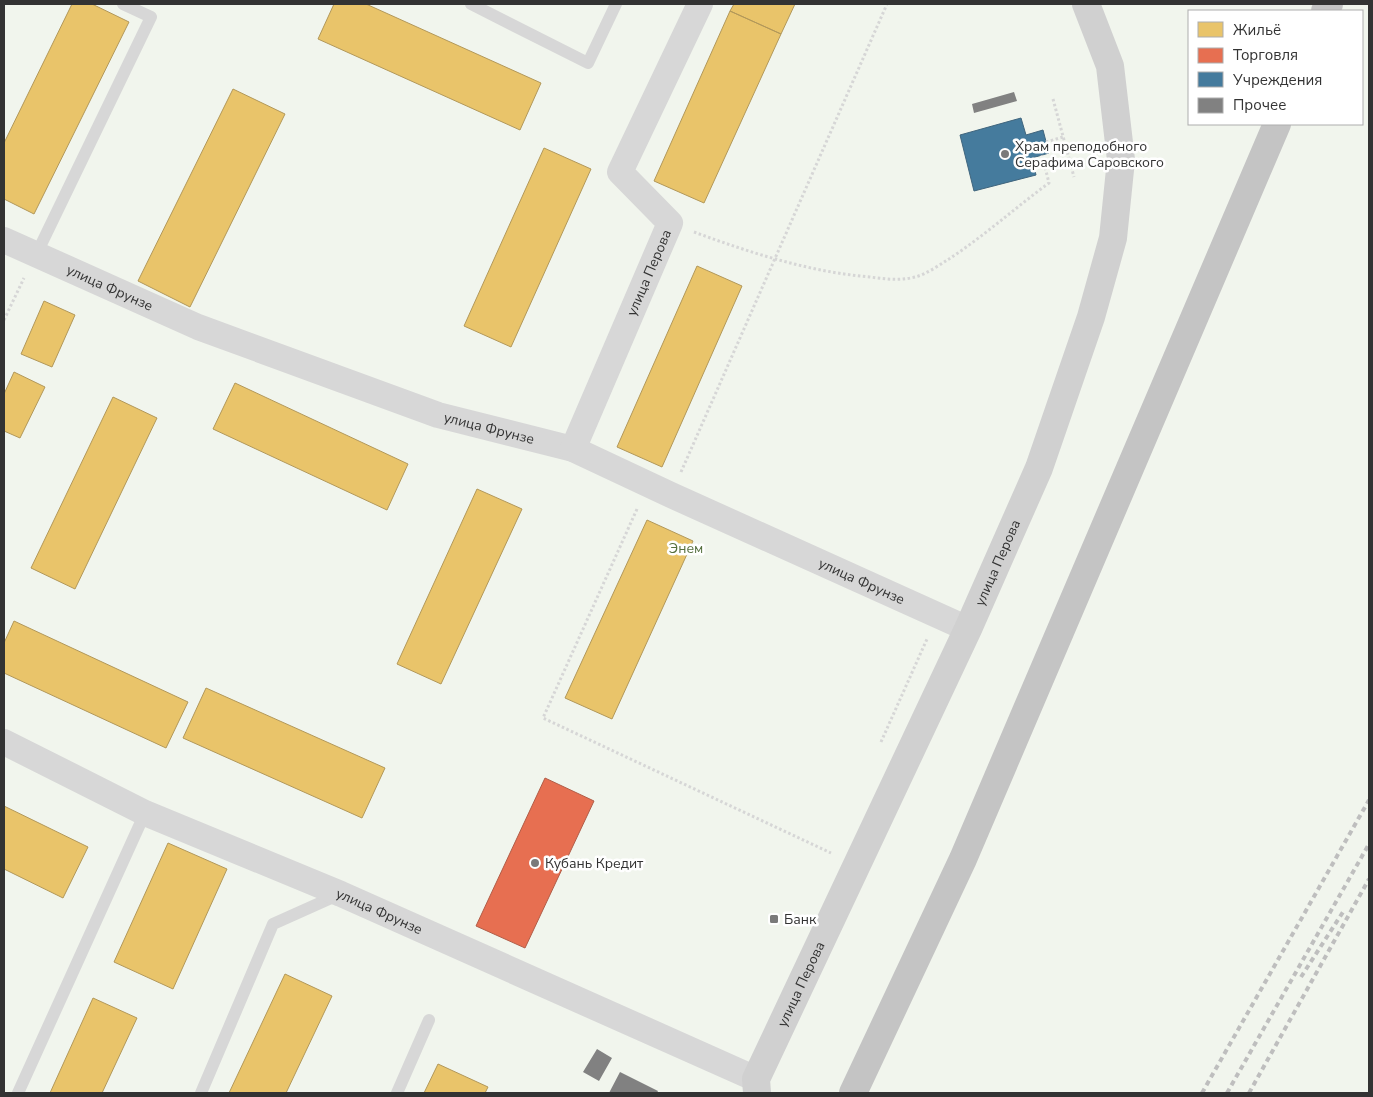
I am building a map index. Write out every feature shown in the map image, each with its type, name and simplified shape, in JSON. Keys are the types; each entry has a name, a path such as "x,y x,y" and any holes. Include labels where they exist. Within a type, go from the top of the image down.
{"highway":[{"path":"853,1093 962,859 1008,754 1277,125"}],"street":[{"name":"улица Перова","path":"573,449 670,223 620,172 700,4"},
{"name":"улица Перова","path":"757,1086 968,630 1039,468 1091,317 1113,238 1121,160 1110,66 1086,4"},
{"name":"улица Фрунзе","path":"4,240 198,327 438,415 573,449 968,630"},
{"name":"улица Фрунзе","path":"4,742 145,813 341,894 757,1086"}],"lane":[{"path":"36,255 151,17 123,4"},
{"path":"471,4 588,63 616,4"},
{"path":"18,1093 145,813"},
{"path":"201,1093 273,924 341,894"},
{"path":"397,1093 429,1020"}],"path":[{"path":"671,495 887,4"},
{"path":"1053,99 1074,177"},
{"path":"1046,142 1063,137"},
{"path":"670,223 728,244 820,270 899,280 917,277 972,244 1049,183 1042,155"},
{"path":"4,320 36,255"},
{"path":"648,484 543,718 832,853"}],"green space":[{"name":"Энем","path":"4,4 1369,4 1369,1093 4,1093"}],"building: Жильё":[{"path":"72,4 92,4 129,22 34,214 4,199 4,143"},
{"path":"334,4 366,4 541,83 520,130 318,39"},
{"path":"734,4 795,4 781,34 730,11"},
{"path":"730,11 781,34 704,203 654,181"},
{"path":"233,89 285,114 190,307 138,281"},
{"path":"544,148 591,169 511,347 464,326"},
{"path":"697,266 742,286 662,467 617,447"},
{"path":"44,301 75,315 52,367 21,354"},
{"path":"14,372 45,387 20,438 4,431 4,394"},
{"path":"235,383 408,464 387,510 213,429"},
{"path":"113,397 157,418 75,589 31,568"},
{"path":"477,489 522,509 441,684 397,664"},
{"path":"647,520 693,541 612,719 565,698"},
{"path":"14,621 188,702 166,748 4,673 4,643"},
{"path":"206,688 385,768 362,818 183,738"},
{"path":"4,806 88,847 63,898 4,869"},
{"path":"168,843 227,869 173,989 114,962"},
{"path":"285,974 332,996 286,1093 229,1093"},
{"path":"93,998 137,1018 102,1093 50,1093"},
{"path":"438,1064 488,1087 485,1093 424,1093"}],"building: Торговля":[{"name":"Кубань Кредит","path":"545,778 594,801 525,948 476,926"}],"building: Учреждения":[{"name":"Храм преподобного Серафима Саровского","path":"1021,118 1026,135 1043,130 1049,153 1032,158 1036,175 974,191 960,135"}],"building: Прочее":[{"path":"1014,92 1017,101 974,113 972,104"},
{"path":"597,1049 612,1058 599,1081 583,1072"},
{"path":"620,1072 658,1091 657,1093 609,1093"}],"railway":[{"path":"1202,1093 1369,800"},
{"path":"1227,1093 1369,844"},
{"path":"1249,1093 1369,879"},
{"path":"1301,977 1343,912"}],"place":[{"name":"Храм преподобного Серафима Саровского","path":"1005,154"},
{"name":"Кубань Кредит","path":"535,863"},
{"name":"Банк","path":"774,919"}]}
